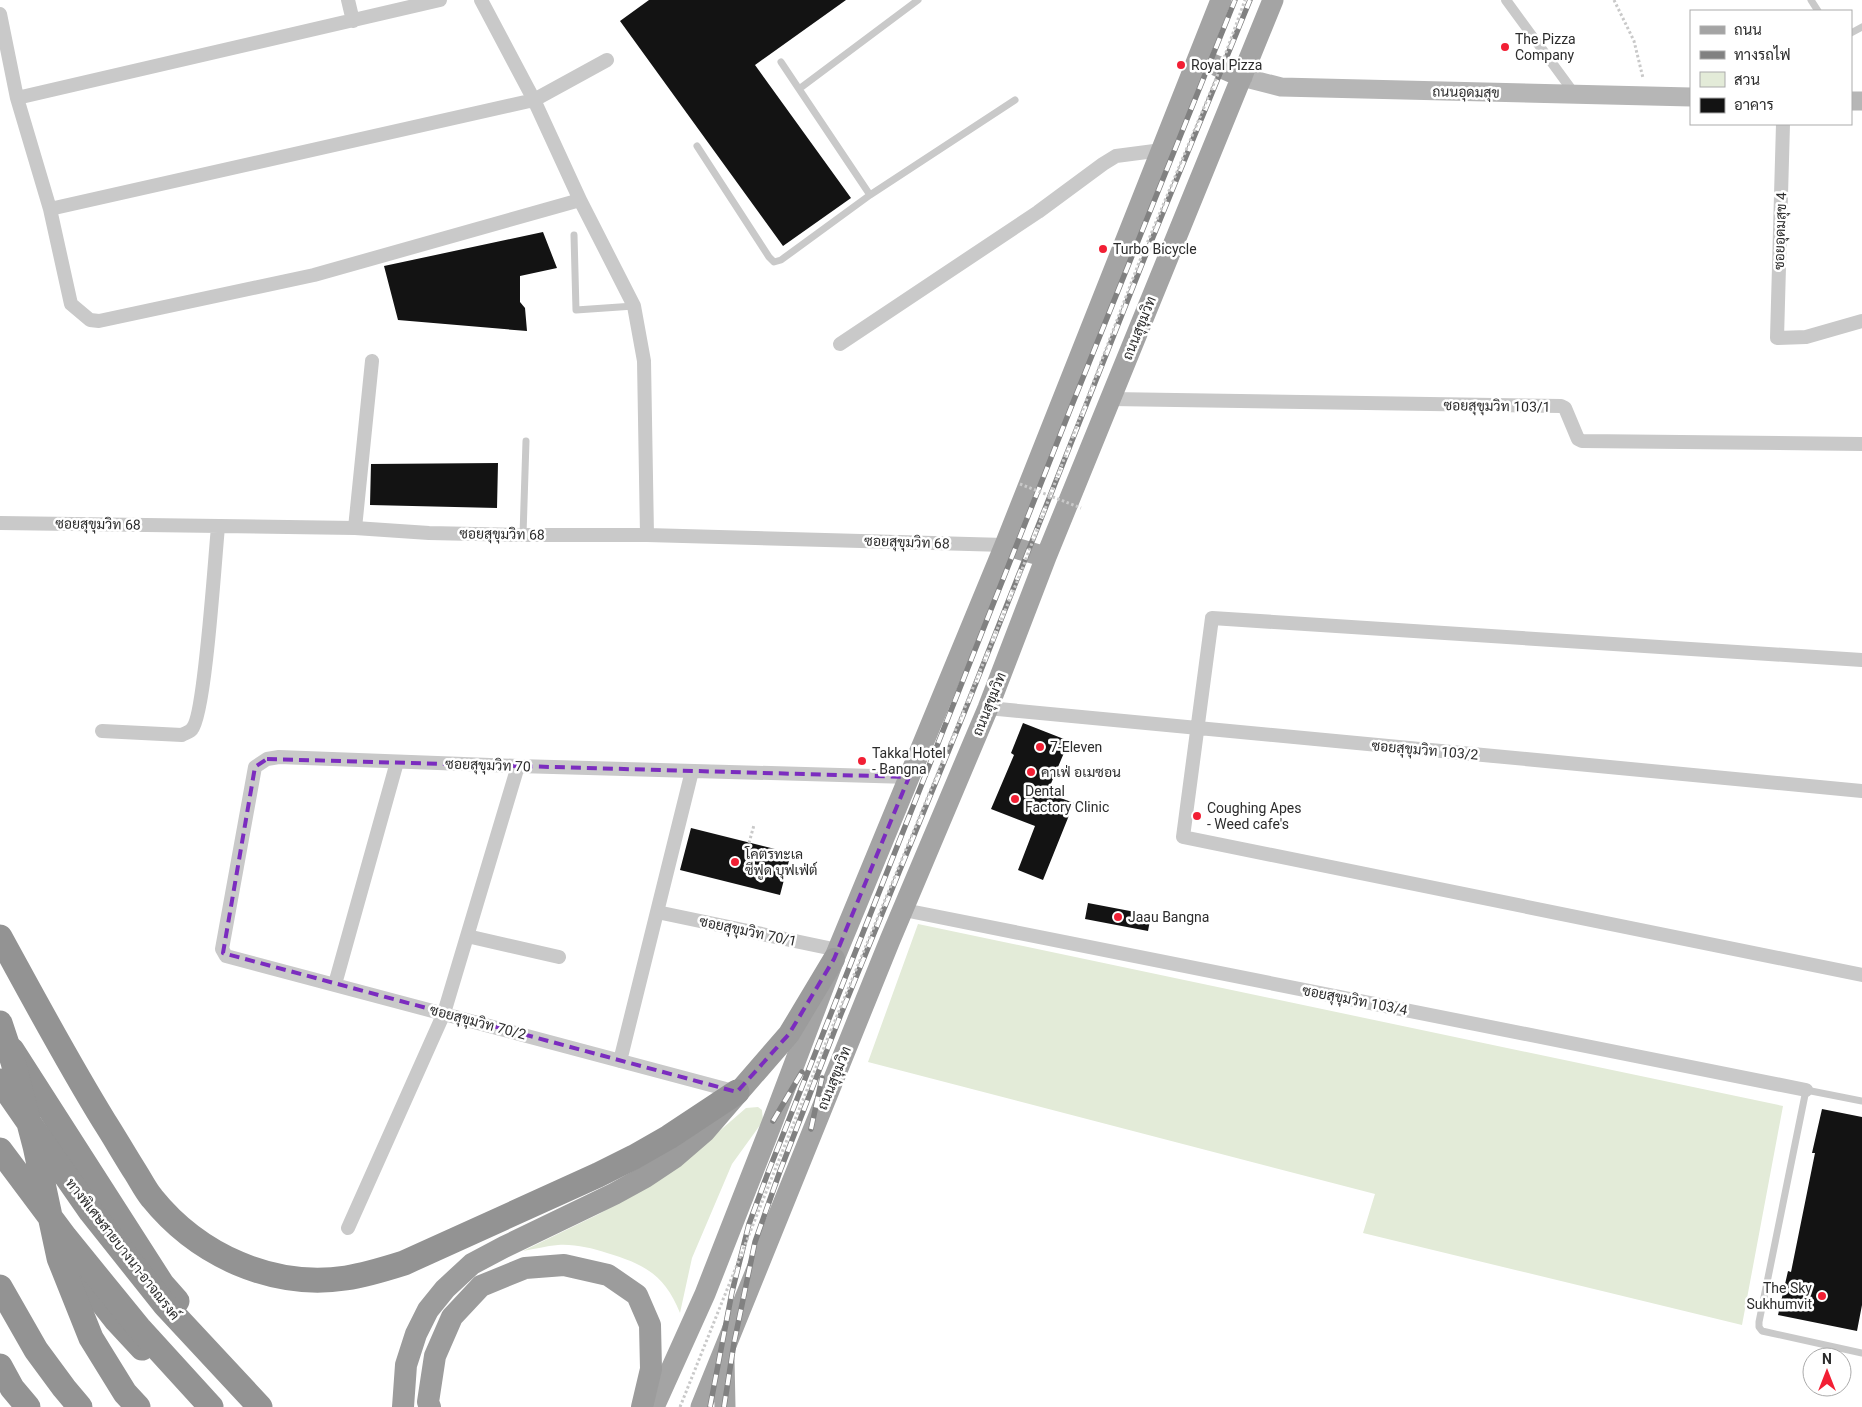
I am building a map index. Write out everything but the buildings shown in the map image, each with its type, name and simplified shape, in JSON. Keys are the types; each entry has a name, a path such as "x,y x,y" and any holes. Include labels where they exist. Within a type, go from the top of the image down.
{"highway":[{"path":"0,937 81,1084 151,1197 176,1225 212,1251 242,1266 290,1278 344,1278 377,1271 420,1256 634,1157 669,1137 737,1092"},
{"path":"403,1407 406,1365 416,1334 428,1310 445,1288 472,1264 614,1194 645,1177 675,1157 704,1132 789,1034 836,954"},
{"path":"0,1023 13,1062 32,1137 59,1258 91,1338 125,1393 138,1407"},
{"path":"0,1031 162,1284 229,1361 275,1407"},
{"name":"ทางพิเศษสายบางนา-อาจณรงค์","path":"0,1081 16,1107 97,1220 165,1305 260,1407"},
{"path":"0,1150 65,1237 139,1328 211,1407"},
{"path":"0,1170 116,1320 196,1407"},
{"path":"430,1407 428,1402 436,1356 452,1317 481,1286 525,1268 564,1265 608,1275 637,1295 650,1325 651,1369 642,1407"},
{"path":"0,1287 36,1350 80,1407"},
{"path":"0,1366 12,1388 28,1407"}],"main road":[{"path":"654,1407 708,1285 836,954 1005,545 1221,0"},
{"name":"ถนนสุขุมวิท","path":"701,1407 890,940 988,708 1046,557 1273,0"},
{"path":"1199,58 1242,77"},
{"name":"ถนนอุดมสุข","path":"1242,77 1281,86 1690,97"},
{"path":"1005,545 1046,557"},
{"path":"724,1348 725,1407"}],"street":[{"path":"348,0 353,21"},
{"path":"17,98 440,0"},
{"path":"481,0 534,100 580,200 634,306 644,361 647,536"},
{"path":"1506,0 1574,93"},
{"path":"0,14 17,98 50,209 71,304 90,320 100,321 314,275 580,200"},
{"path":"50,209 534,100 607,60"},
{"name":"ซอยอุดมสุข 4","path":"1783,125 1777,338 1806,337 1862,321"},
{"path":"840,344 1038,212 1109,160 1116,156 1162,150"},
{"path":"355,528 372,361"},
{"name":"ซอยสุขุมวิท 103/1","path":"1111,399 1561,406 1565,408 1578,439 1582,442 1862,444"},
{"name":"ซอยสุขุมวิท 68","path":"0,523 355,528 523,536 647,536 1005,545"},
{"path":"102,731 182,735 193,729 205,669 218,527"},
{"path":"1862,660 1212,618 1183,837 1862,975"},
{"name":"ซอยสุขุมวิท 103/2","path":"988,708 1862,791"},
{"name":"ซอยสุขุมวิท 70","path":"222,949 255,767 267,759 279,757 909,778"},
{"path":"335,984 398,762"},
{"path":"348,1228 444,1013 518,766"},
{"path":"620,1061 692,771"},
{"name":"ซอยสุขุมวิท 103/4","path":"904,910 1806,1090"},
{"name":"ซอยสุขุมวิท 70/1","path":"657,912 836,954"},
{"path":"467,936 560,957"},
{"name":"ซอยสุขุมวิท 70/2","path":"222,949 226,956 737,1092"}],"lane":[{"path":"799,88 918,0"},
{"path":"780,62 870,195"},
{"path":"697,146 769,258 774,262 780,260 870,195 1015,100"},
{"path":"574,234 576,310 634,306"},
{"path":"523,536 526,441"},
{"path":"1862,1101 1806,1090 1759,1327 1762,1332 1862,1353"}],"path":[{"path":"680,1407 710,1337 829,1035 1021,572 1138,265 1220,68 1245,0"},
{"path":"1614,0 1634,41 1648,96"},
{"path":"1020,484 1081,508"},
{"path":"749,843 754,825"}],"highlighted area":[{"path":"267,759 909,777 834,959 789,1034 737,1092 223,953 255,767"}],"green space":[{"path":"918,924 1783,1106 1742,1325 1363,1233 1375,1194 868,1062"},
{"path":"758,1107 762,1110 763,1121 732,1164 692,1258 680,1313 674,1300 660,1280 642,1267 620,1257 571,1245 554,1245 523,1251 599,1214 679,1166 746,1108"}],"railway":[{"path":"710,1407 732,1292 749,1224 769,1170 1070,410 1235,0"},
{"path":"724,1407 734,1343 755,1242 780,1171 841,1014 964,713 1144,259 1250,0"},
{"path":"773,1121 802,1072"},
{"path":"811,1129 822,1078"}],"place":[{"name":"The Pizza Company","path":"1505,47"},
{"name":"Royal Pizza","path":"1181,65"},
{"name":"Turbo Bicycle","path":"1103,249"},
{"name":"7-Eleven","path":"1040,747"},
{"name":"Takka Hotel - Bangna","path":"862,761"},
{"name":"คาเฟ่ อเมซอน","path":"1031,772"},
{"name":"Dental Factory Clinic","path":"1015,799"},
{"name":"Coughing Apes - Weed cafe's","path":"1197,816"},
{"name":"โคตรทะเล ซีฟูด บุฟเฟ่ต์","path":"735,862"},
{"name":"Jaau Bangna","path":"1118,917"},
{"name":"The Sky Sukhumvit","path":"1822,1296"}]}
